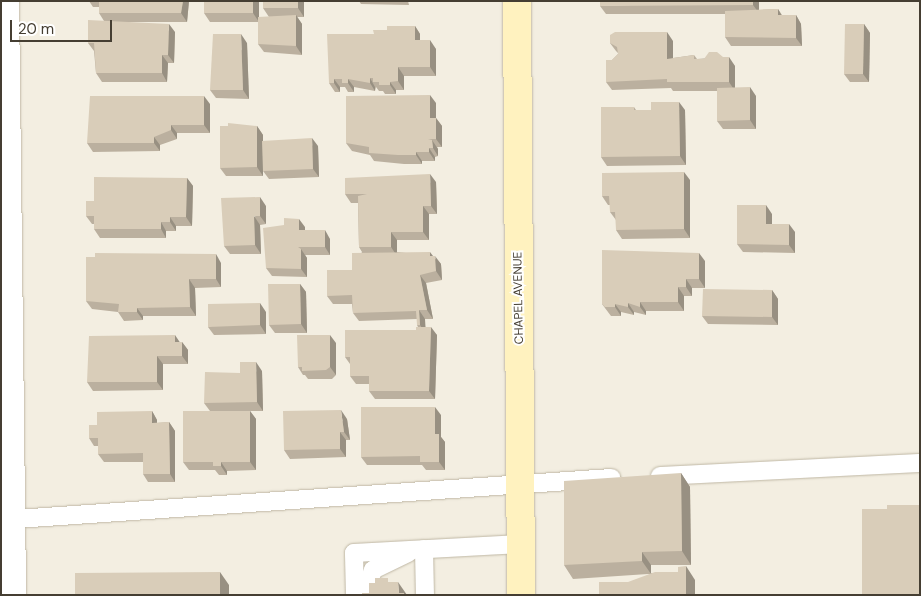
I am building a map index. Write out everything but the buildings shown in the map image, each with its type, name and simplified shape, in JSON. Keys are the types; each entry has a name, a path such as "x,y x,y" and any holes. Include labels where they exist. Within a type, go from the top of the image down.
{"street":[{"path":"5,1 6,519 12,595"},
{"name":"CHAPEL AVENUE","path":"517,1 521,595"}],"lane":[{"path":"6,519 521,482 920,463"},
{"path":"355,595 354,553 521,544"},
{"path":"364,595 373,570 420,549"},
{"path":"420,549 425,595"}]}
